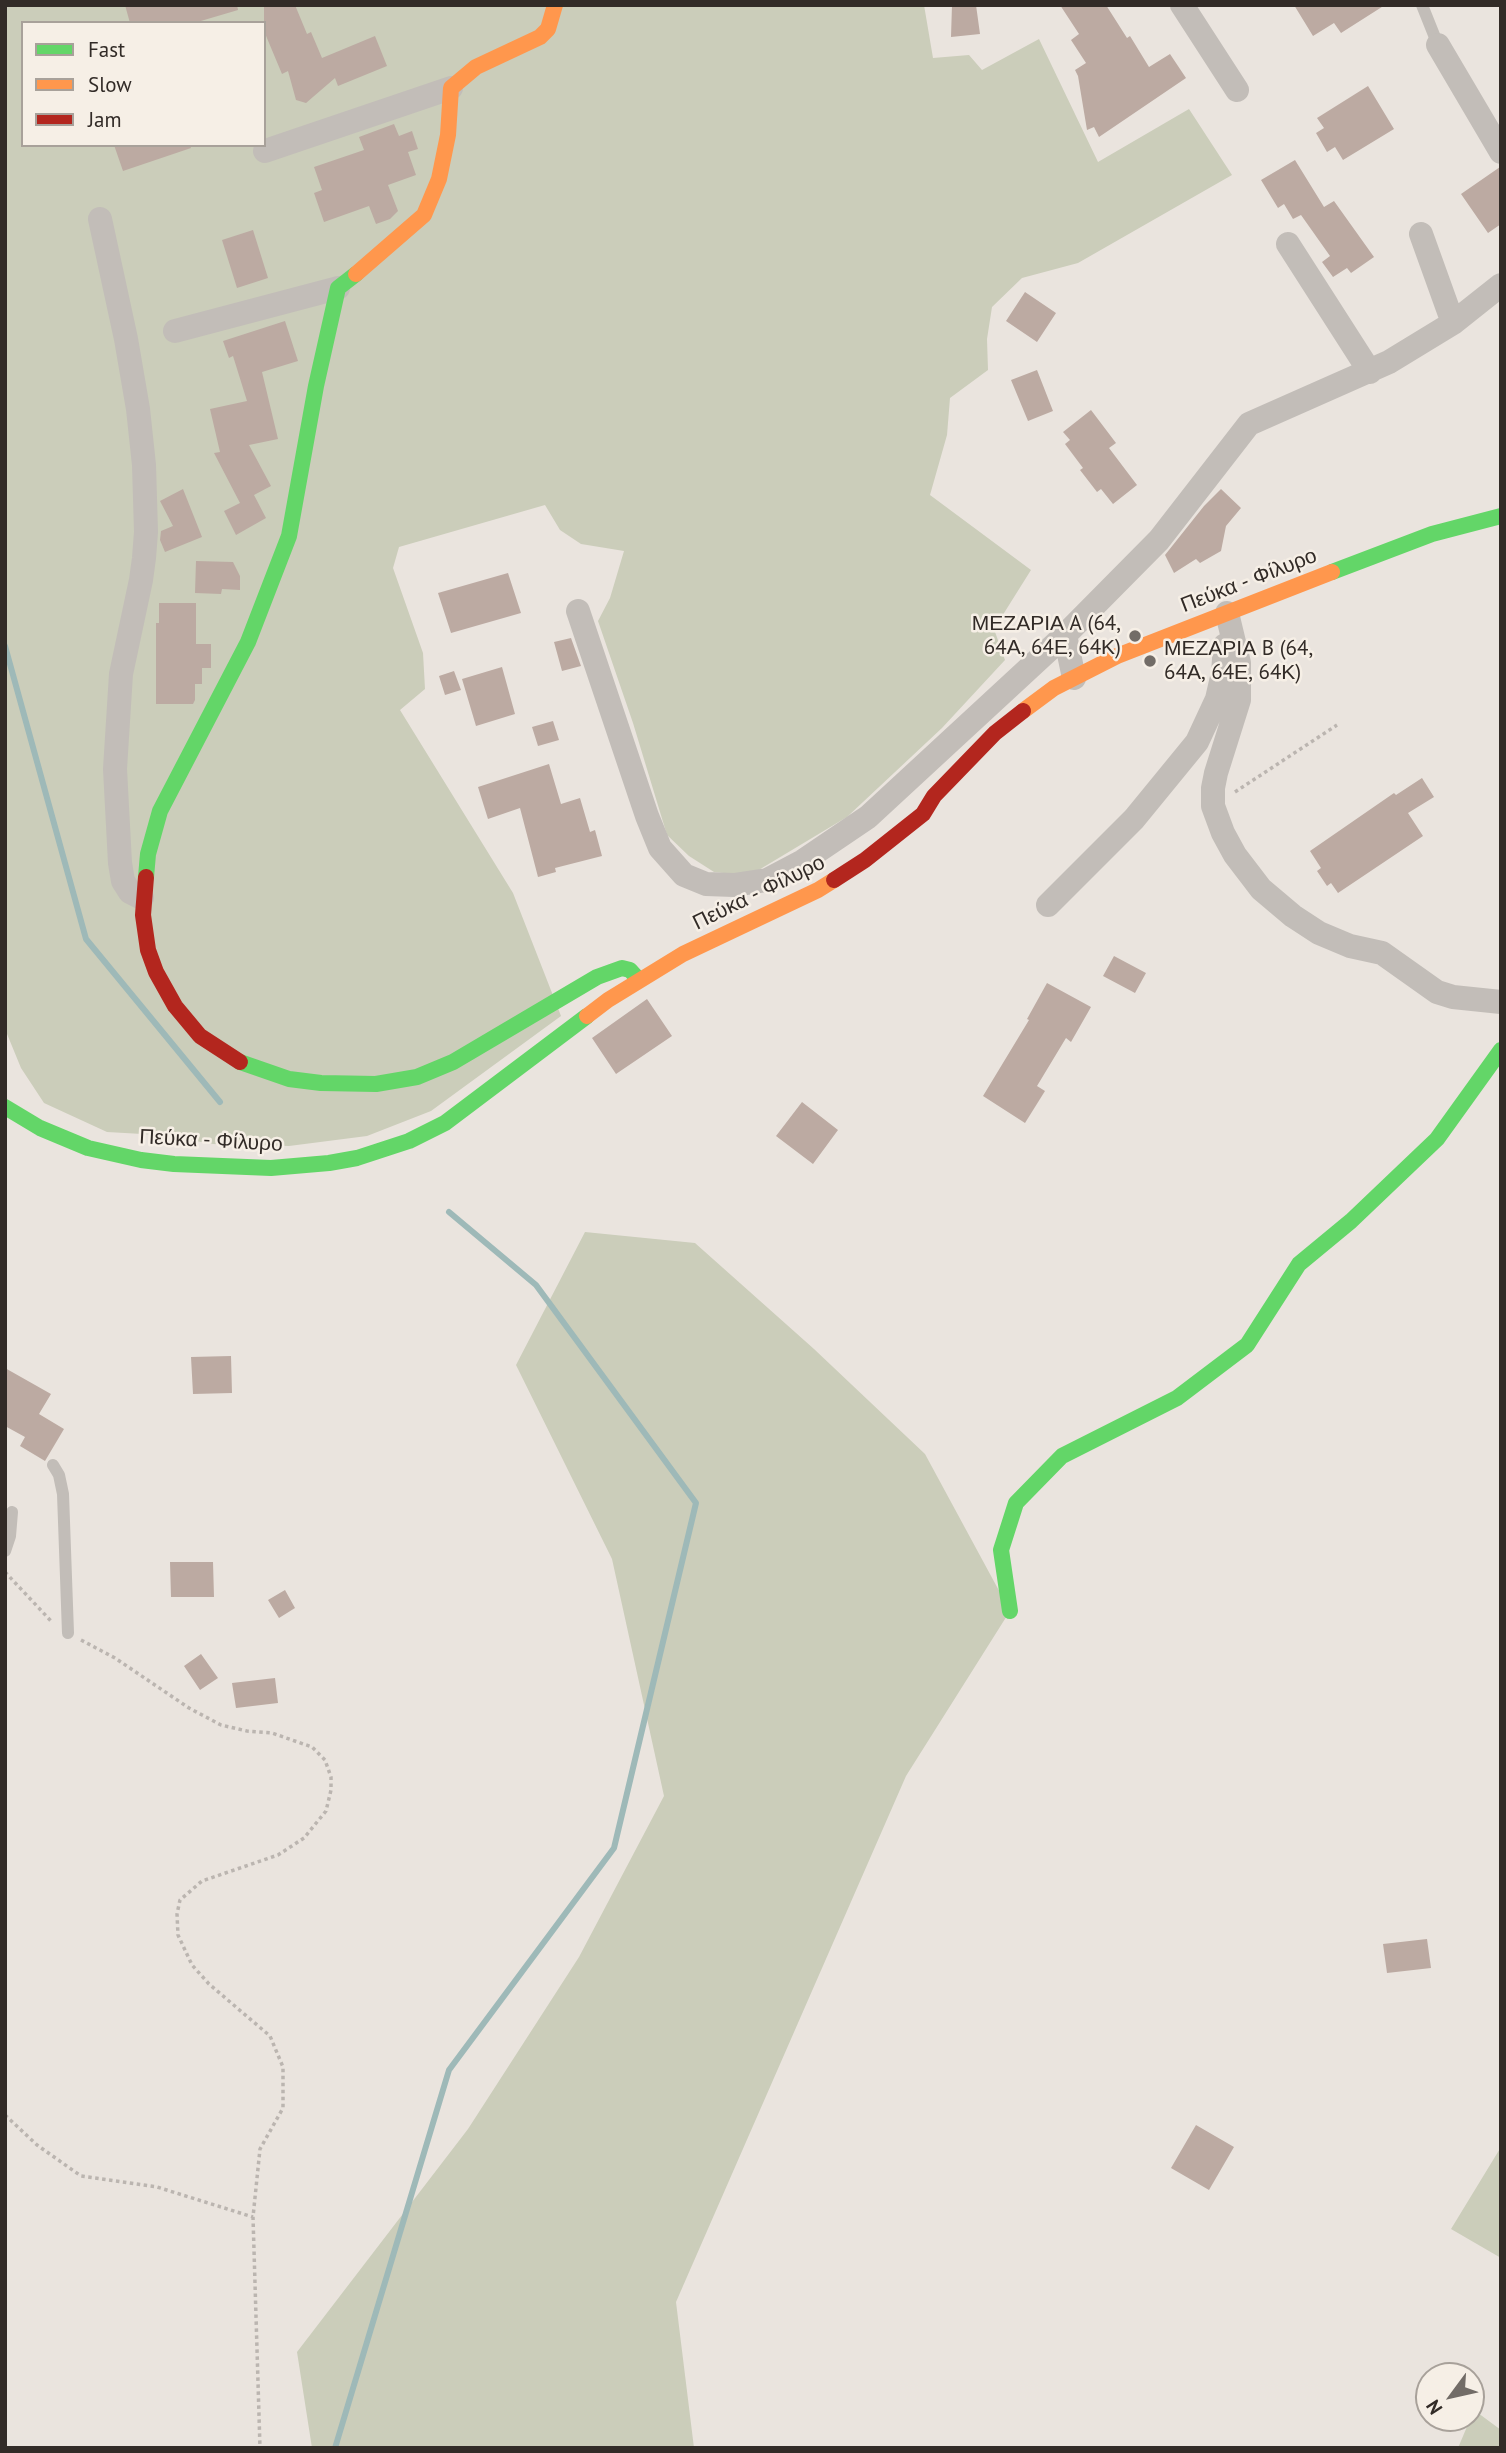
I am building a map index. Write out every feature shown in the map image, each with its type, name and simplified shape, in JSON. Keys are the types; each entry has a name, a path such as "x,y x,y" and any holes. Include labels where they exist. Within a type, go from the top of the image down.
{"street":[{"path":"265,150 452,88 476,67 540,37 548,29 555,5"},
{"path":"1182,5 1237,90"},
{"path":"1438,45 1501,152"},
{"path":"175,331 338,288 385,251 424,215 439,179 448,135 452,88"},
{"path":"100,219 128,351 144,465 144,558 121,674 115,769 123,881 130,892 142,898"},
{"path":"1421,234 1453,323"},
{"path":"1288,244 1370,372"},
{"path":"578,611 660,848 684,875 706,884 734,885 767,880 803,861 868,817 1065,635 1159,540 1249,424 1370,372 1453,323 1501,285"},
{"path":"338,288 316,386 289,536 248,642 160,811 151,836 142,898 148,950 156,972 187,1022 207,1041 232,1058 250,1067 289,1079 358,1084 391,1083 417,1077 453,1062 573,990 616,969 627,969 639,980"},
{"name":"Πεύκα - Φίλυρο","path":"5,1107 66,1140 110,1154 141,1160 271,1168 357,1158 409,1141 445,1123 608,1000 639,980 683,954 818,890 866,860 923,814 934,796 995,733 1035,701 1074,678 1117,656 1410,542 1501,516"},
{"path":"1227,613 1239,663 1239,700 1216,773 1213,806 1223,833 1248,873 1261,889 1293,916 1334,941 1382,953 1437,992 1453,997 1501,1002"},
{"path":"1048,905 1134,819 1197,742 1210,718 1223,673 1227,613"},
{"path":"1065,635 1074,678"},
{"path":"1010,1611 1002,1550 1016,1503 1062,1456 1177,1398 1247,1345 1298,1264 1351,1222 1437,1139 1501,1050"}],"lane":[{"path":"1422,5 1438,45"},
{"path":"53,1465 59,1475 63,1494 68,1633"},
{"path":"5,1551 10,1536 12,1512"}],"path":[{"path":"1213,806 1337,725"},
{"path":"5,1572 30,1600 68,1633 114,1658 208,1718 235,1729 272,1733 302,1742 318,1752 328,1768 331,1790 329,1802 316,1826 304,1838 278,1855 202,1881 180,1900 177,1914 178,1936 192,1965 209,1984 270,2036 282,2067 283,2108 260,2148 253,2217 260,2448"},
{"path":"5,2115 37,2145 81,2176 157,2187 253,2217"}],"green space":[{"path":"5,5 924,5 933,58 969,55 982,70 1039,39 1098,162 1189,109 1232,175 1078,263 1022,278 992,307 987,339 988,370 950,398 947,435 930,495 1031,570 994,629 1005,660 942,728 847,817 757,871 733,874 714,872 689,856 667,835 598,621 610,598 624,551 581,544 560,530 545,505 399,547 393,568 423,653 425,689 400,710 513,893 561,1016 431,1111 367,1136 289,1146 213,1144 160,1135 107,1132 44,1103 21,1068 5,1029"},
{"path":"585,1232 695,1243 814,1349 925,1454 1010,1611 906,1776 676,2302 694,2448 312,2448 297,2352 468,2129 579,1957 664,1796 612,1559 516,1365"},
{"path":"1501,2147 1501,2258 1451,2229"},
{"path":"1485,2418 1501,2430 1501,2448 1458,2448 1465,2432 1485,2432"}],"building":[{"path":"125,5 237,5 238,10 201,21 129,21"},
{"path":"264,5 295,5 307,34 311,32 322,58 375,36 387,66 338,86 335,78 306,103 296,100 288,71 282,74 266,36"},
{"path":"952,5 976,5 980,34 951,37"},
{"path":"1060,5 1106,5 1149,67 1170,54 1186,78 1099,137 1094,127 1087,130 1075,70 1086,63 1071,40 1079,34"},
{"path":"1294,5 1385,5 1341,33 1334,23 1313,36"},
{"path":"1368,86 1394,129 1343,160 1335,147 1327,152 1316,133 1324,128 1317,118"},
{"path":"394,124 399,136 412,131 418,149 408,152 416,175 388,185 398,211 390,219 376,224 369,206 324,222 314,193 322,190 314,167 364,150 359,137"},
{"path":"115,147 191,147 191,148 123,171"},
{"path":"1295,160 1324,207 1334,201 1374,257 1351,273 1347,268 1333,277 1322,262 1330,256 1301,215 1293,219 1284,204 1278,208 1261,180"},
{"path":"1500,167 1501,224 1488,233 1461,194"},
{"path":"253,230 268,278 237,288 222,240"},
{"path":"1025,292 1056,313 1037,342 1006,321"},
{"path":"285,321 298,361 262,372 278,439 249,445 271,486 254,495 266,518 236,535 224,511 240,503 214,453 220,452 210,409 247,401 233,356 229,358 223,341"},
{"path":"1037,370 1053,411 1028,421 1011,380"},
{"path":"1091,410 1116,443 1109,448 1137,485 1113,504 1101,489 1097,492 1065,444 1070,440 1063,432"},
{"path":"183,489 202,537 165,552 160,540 161,531 173,526 160,501"},
{"path":"1221,489 1241,508 1226,526 1221,551 1200,563 1196,559 1174,573 1165,555"},
{"path":"196,561 233,562 240,576 240,590 222,589 221,594 195,593"},
{"path":"508,573 521,613 451,633 438,593"},
{"path":"159,603 196,603 196,644 211,644 211,668 202,668 202,684 195,684 193,704 156,704 156,623 159,623"},
{"path":"571,638 581,666 562,671 554,642"},
{"path":"502,667 515,714 476,726 462,679"},
{"path":"454,671 461,690 445,695 439,676"},
{"path":"553,721 559,740 538,746 532,727"},
{"path":"549,764 561,804 580,798 590,832 595,830 602,856 555,868 556,872 538,877 520,808 488,819 478,787"},
{"path":"1422,778 1434,797 1408,813 1423,836 1338,893 1331,883 1327,886 1317,871 1321,868 1310,851 1394,793 1396,795"},
{"path":"1114,956 1146,973 1135,993 1103,976"},
{"path":"1047,983 1091,1007 1071,1042 1066,1038 1037,1086 1045,1091 1025,1123 983,1096 1029,1020 1027,1019"},
{"path":"647,999 672,1036 616,1074 592,1038"},
{"path":"802,1102 838,1130 813,1164 776,1136"},
{"path":"231,1356 232,1393 193,1394 191,1357"},
{"path":"5,1368 51,1394 39,1414 64,1429 45,1461 20,1446 25,1437 5,1426"},
{"path":"170,1562 213,1562 214,1597 171,1597"},
{"path":"285,1590 295,1608 279,1618 268,1600"},
{"path":"201,1654 218,1678 200,1690 184,1666"},
{"path":"275,1678 278,1703 236,1708 232,1683"},
{"path":"1427,1939 1431,1968 1387,1973 1383,1944"},
{"path":"1196,2125 1234,2147 1209,2190 1171,2168"}],"waterway":[{"path":"5,646 86,939 220,1102"},
{"path":"335,2448 449,2070 614,1848 696,1503 536,1285 449,1212"}],"traffic: fast":[{"path":"146,877 148,854 160,811 248,642 289,536 316,386 338,288 356,274"},
{"path":"1332,572 1432,534 1501,516"},
{"path":"240,1062 289,1079 321,1083 376,1084 417,1077 453,1062 597,977 622,968 630,970 639,980"},
{"path":"5,1107 40,1128 88,1148 141,1160 271,1168 329,1163 357,1158 409,1141 445,1123 587,1016"},
{"path":"1010,1611 1001,1550 1016,1503 1062,1456 1177,1398 1247,1345 1299,1264 1351,1221 1437,1139 1501,1050"}],"traffic: slow":[{"path":"356,274 424,215 439,179 448,135 451,88 476,67 540,37 548,29 555,5"},
{"path":"1023,711 1054,688 1117,656 1332,572"},
{"path":"587,1016 683,954 834,880"}],"traffic: jam":[{"path":"834,880 865,860 923,814 934,796 995,733 1023,711"},
{"path":"146,877 143,915 148,950 156,972 175,1006 200,1036 240,1062"}],"place":[{"name":"ΜΕΖΑΡΙΑ A (64, 64Α, 64Ε, 64Κ)","path":"1135,636"},
{"name":"ΜΕΖΑΡΙΑ B (64, 64Α, 64Ε, 64Κ)","path":"1150,661"}]}
